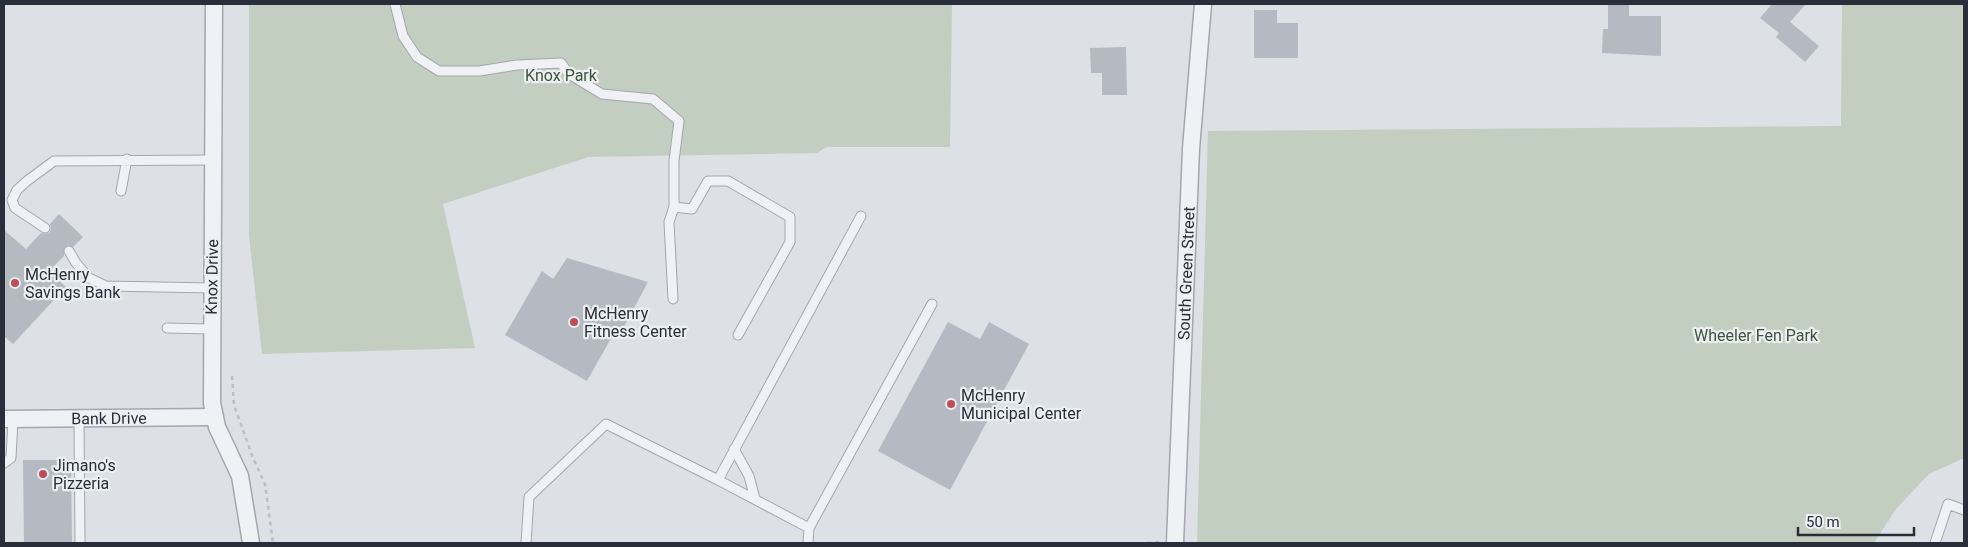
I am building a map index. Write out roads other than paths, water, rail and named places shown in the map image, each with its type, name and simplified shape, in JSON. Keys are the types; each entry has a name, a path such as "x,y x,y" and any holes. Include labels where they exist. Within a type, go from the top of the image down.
{"street":[{"name":"Knox Drive","path":"214,4 212,403 214,417 240,476 251,543"},
{"name":"South Green Street","path":"1175,543 1190,149 1203,4"},
{"name":"Bank Drive","path":"8,419 214,417"}],"lane":[{"path":"395,4 403,36 417,57 439,71 480,71 517,65 561,64 569,74 602,94 653,100 679,121 674,161 674,208 669,222 673,299"},
{"path":"121,191 127,159"},
{"path":"45,228 15,208 12,200 27,180 54,161 127,159 213,160"},
{"path":"674,208 692,209 708,180 728,180 790,217 790,242 738,335"},
{"path":"718,480 862,216"},
{"path":"69,251 76,263 89,278 106,286 212,288"},
{"path":"808,543 809,528 932,304"},
{"path":"167,328 211,329"},
{"path":"4,463 11,458 8,419"},
{"path":"79,419 80,543"},
{"path":"526,543 529,497 606,424 809,528"},
{"path":"734,449 749,476 755,500"},
{"path":"1934,543 1948,504 1964,510"}],"place":[{"name":"McHenry Savings Bank","path":"15,283"},
{"name":"McHenry Fitness Center","path":"574,322"},
{"name":"McHenry Municipal Center","path":"951,404"},
{"name":"Jimano's Pizzeria","path":"43,474"}],"park label":[{"name":"Knox Park","path":"561,75"},
{"name":"Wheeler Fen Park","path":"1756,335"}]}
